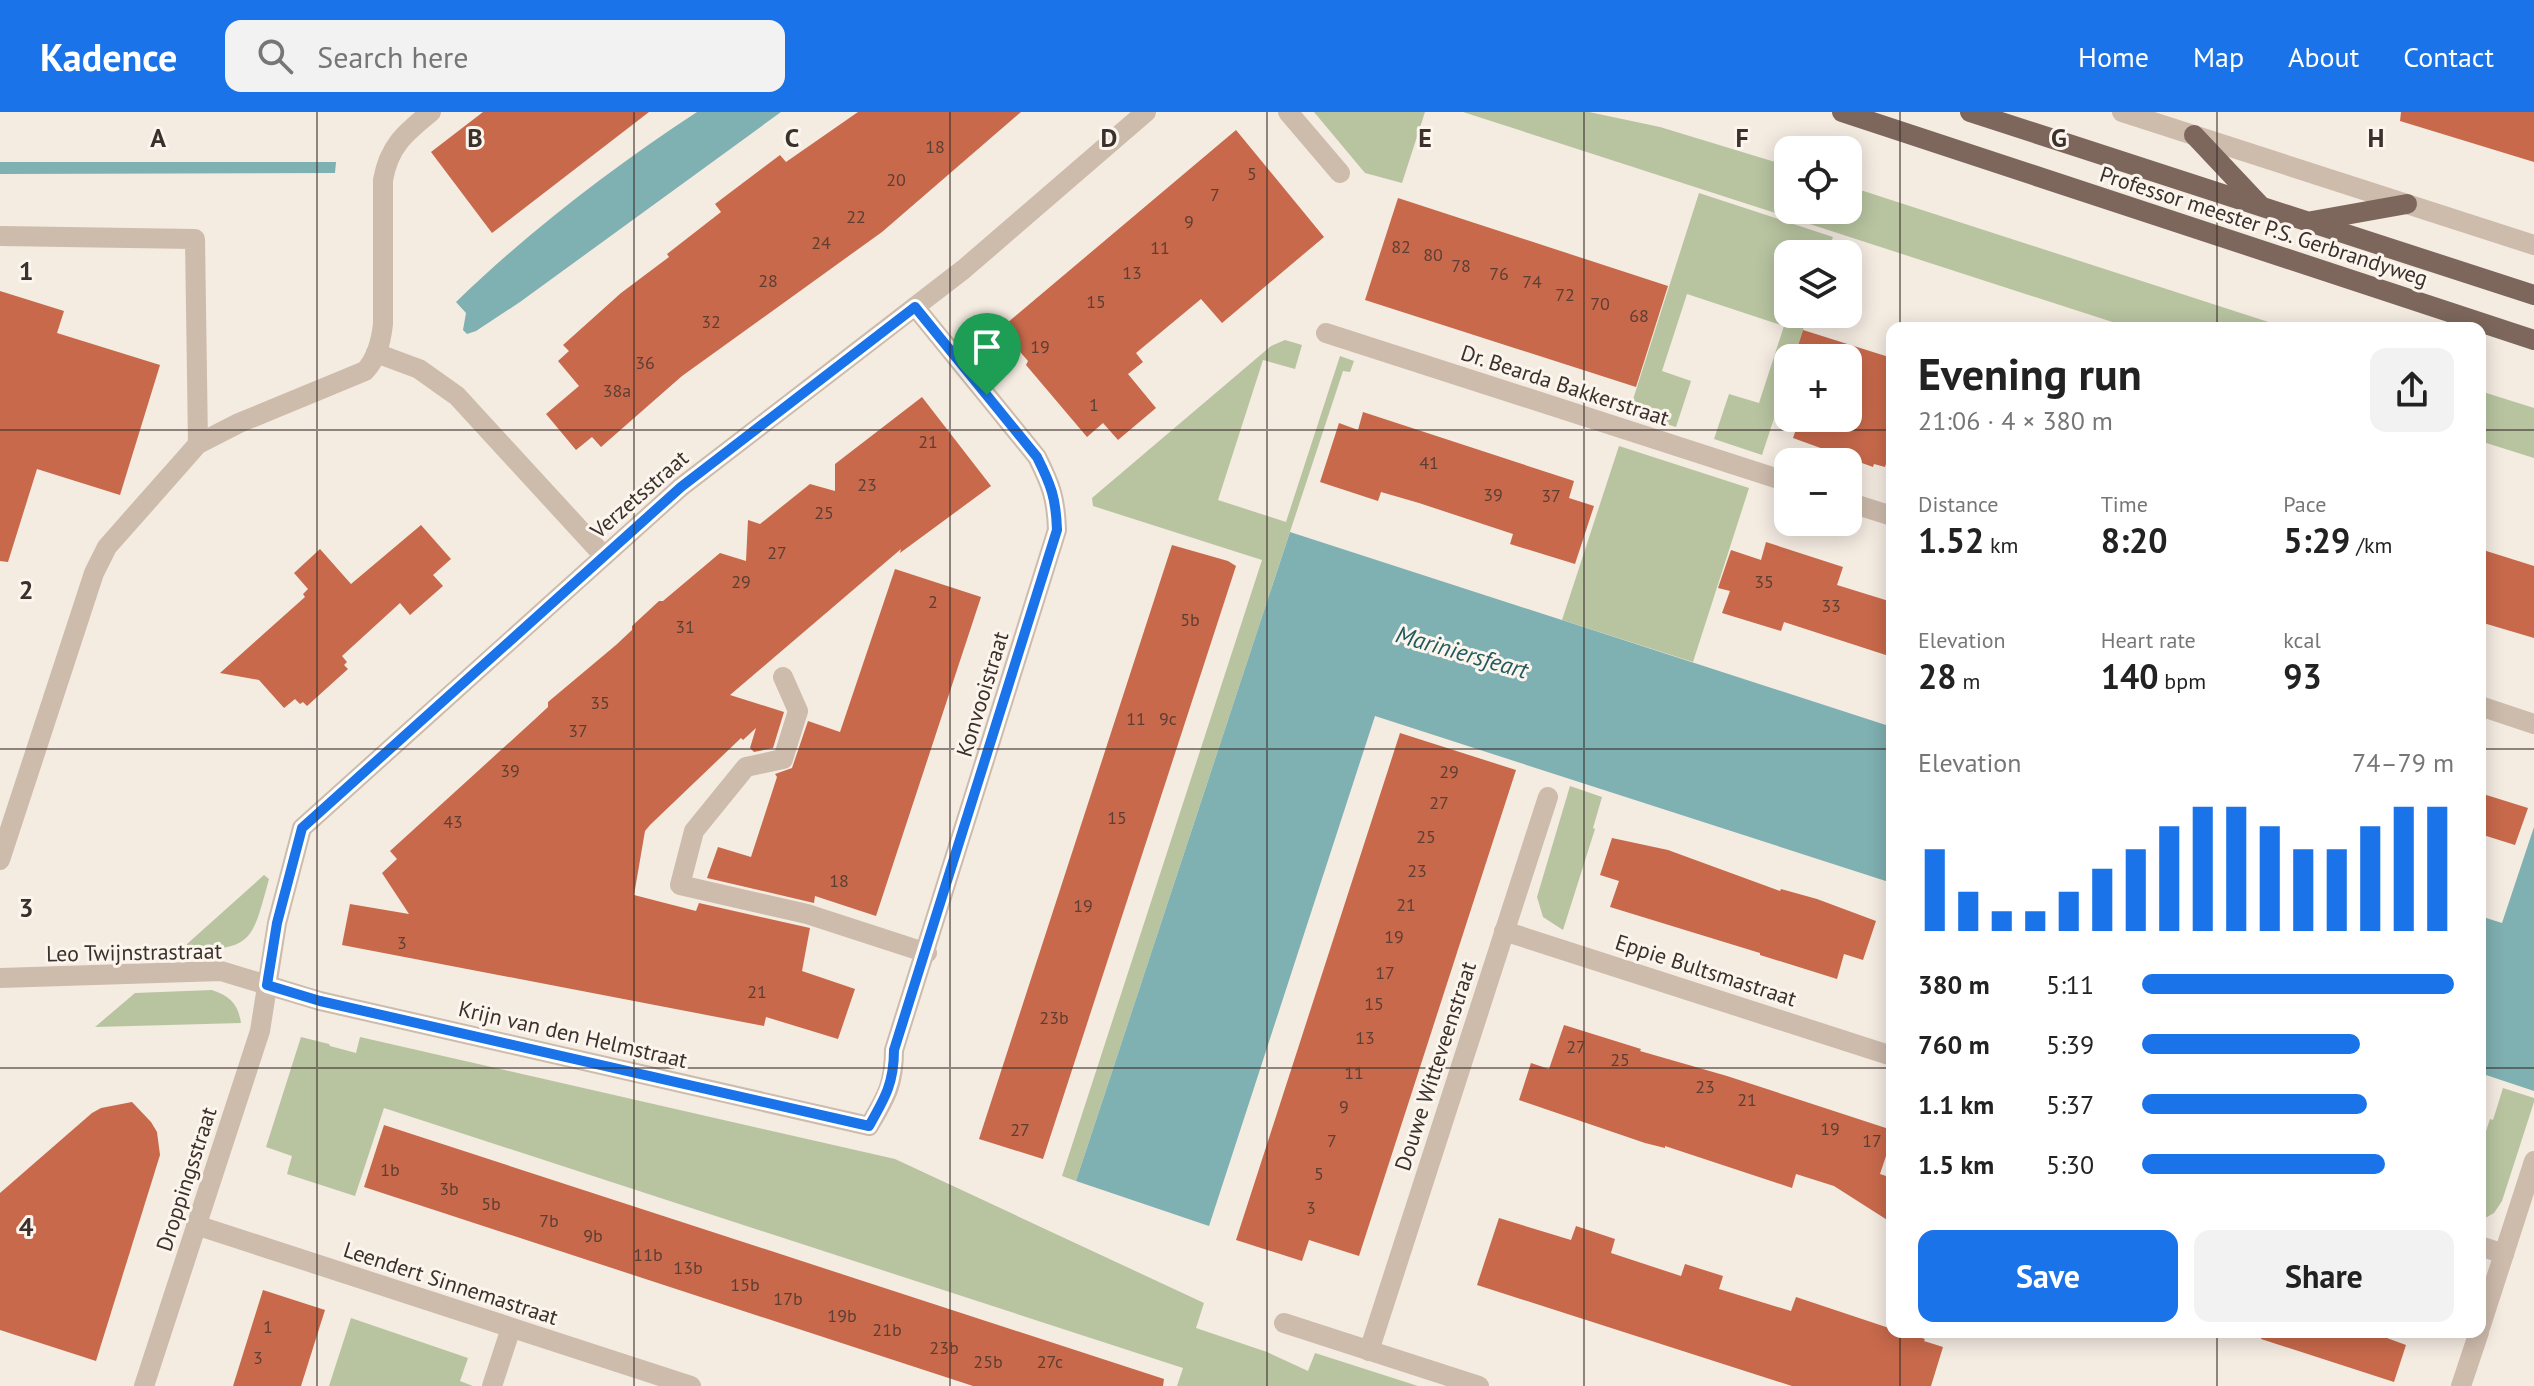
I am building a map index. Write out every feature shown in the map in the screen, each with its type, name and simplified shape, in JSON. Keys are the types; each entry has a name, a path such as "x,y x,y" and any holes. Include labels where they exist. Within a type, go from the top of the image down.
{"main road":[{"name":"Professor meester P.S. Gerbrandyweg","path":"1842,112 2479,322"},
{"name":"Professor meester P.S. Gerbrandyweg","path":"1970,112 2534,295"},
{"path":"2194,135 2262,207"},
{"path":"2307,222 2407,204"},
{"name":"Professor meester P.S. Gerbrandyweg","path":"2486,324 2534,340"}],"street":[{"path":"0,860 99,560 107,547 198,444 228,428 365,371 373,363 383,324 383,180 386,162 404,135 431,112"},
{"name":"Verzetsstraat","path":"267,985 277,923 302,828 681,487 964,269 1146,112"},
{"path":"1288,112 1340,173"},
{"path":"2122,112 2534,245"},
{"path":"0,236 195,239 198,444"},
{"name":"Konvooistraat","path":"869,1126 890,1090 894,1075 894,1050 927,953 1057,530 1056,503 1037,457 915,307"},
{"name":"Dr. Bearda Bakkerstraat","path":"1326,333 1774,477"},
{"path":"376,353 419,369 457,396 604,556"},
{"path":"1862,506 1886,514"},
{"path":"783,677 798,711 783,759 746,767 694,831 680,885 807,914 927,953"},
{"path":"2486,708 2534,724"},
{"name":"Douwe Witteveenstraat","path":"1369,1351 1548,797"},
{"name":"Eppie Bultsmastraat","path":"1504,931 1886,1054"},
{"name":"Leo Twijnstrastraat","path":"0,978 221,971 267,985"},
{"name":"Krijn van den Helmstraat","path":"267,985 335,1005 869,1126"},
{"name":"Droppingsstraat","path":"144,1386 260,1031 267,985"},
{"path":"2486,1309 2534,1161"},
{"name":"Leendert Sinnemastraat","path":"196,1225 691,1386"},
{"path":"2486,1248 2504,1254"},
{"path":"1284,1323 1479,1386"},
{"path":"492,1386 511,1328"},
{"path":"2461,1386 2476,1338"}],"green space":[{"path":"1314,112 1425,112 1402,183 1365,173"},
{"path":"1463,112 1589,112 1660,127 1774,162 1774,213"},
{"path":"1862,191 2268,322 2112,322 1809,224 1862,224"},
{"path":"1699,193 1774,218 1774,224 1793,224 1833,237 1832,240 1774,240 1774,323 1687,294 1662,371 1691,381 1676,427 1629,412"},
{"path":"1783,328 1804,328 1798,344 1778,344"},
{"path":"1285,340 1302,345 1295,369 1263,360 1218,500 1286,522 1340,356 1354,361 1350,372 1343,371 1076,1181 1062,1176 1262,560 1093,506 1092,498 1271,346"},
{"path":"1774,357 1774,419 1762,455 1714,439 1729,394 1759,403"},
{"path":"2486,393 2534,408 2534,458 2486,443"},
{"path":"1619,446 1749,488 1693,662 1562,620"},
{"path":"1570,786 1602,797 1563,930 1543,917 1537,897"},
{"path":"264,875 269,879 258,916 247,937 238,944 226,947 187,950 187,944"},
{"path":"212,990 232,1002 241,1023 95,1027 135,993"},
{"path":"301,1037 356,1053 360,1037 895,1159 1204,1303 1196,1328 1267,1352 1308,1371 1315,1353 1418,1386 1177,1386 1183,1368 384,1108 355,1196 287,1174 292,1156 266,1147"},
{"path":"2503,1088 2534,1098 2502,1201 2494,1213 2486,1218 2486,1131 2490,1119 2493,1120"},
{"path":"351,1318 468,1358 460,1381 473,1386 329,1386"}],"water":[{"path":"697,112 781,112 520,302 476,331 467,334 463,330 466,313 456,302 512,250 572,201"},
{"path":"0,162 336,162 335,173 0,174"},
{"name":"Mariniersfeart","path":"1290,532 1886,725 1886,881 1375,716 1209,1226 1076,1181"},
{"path":"2534,827 2534,1091 2486,1075 2486,918 2502,923"}],"building":[{"path":"483,112 649,112 492,233 431,152"},
{"path":"858,112 1021,112 882,232 682,376 601,447 592,437 576,450 546,414 579,386 558,361 569,351 563,345 621,293 669,257 667,254 721,212 715,204 780,155 786,162"},
{"path":"2401,112 2534,112 2534,162 2400,121"},
{"path":"1236,130 1324,237 1222,323 1201,299 1136,353 1143,362 1128,374 1156,408 1118,440 1103,423 1087,437 1000,329"},
{"path":"1398,198 1668,286 1636,387 1365,300"},
{"path":"0,291 64,311 57,333 160,365 120,495 37,469 8,562 0,561"},
{"path":"1803,330 1848,344 1798,344"},
{"path":"1862,349 1886,356 1885,467 1862,463 1862,448 1821,448 1793,438 1795,432 1862,432"},
{"path":"922,397 991,486 900,553 901,549 730,695 784,712 773,748 754,752 750,748 756,728 743,740 741,738 650,825 645,831 634,895 696,911 699,903 810,928 802,971 855,989 838,1039 766,1017 764,1026 342,945 350,904 409,914 382,873 397,859 390,851 548,707 548,702 616,645 659,601 663,601 720,553 746,561 748,520 760,524 810,484 835,491 835,464"},
{"path":"1363,412 1574,481 1569,498 1594,506 1575,564 1510,544 1513,534 1419,503 1381,492 1378,501 1320,482 1339,423 1358,430"},
{"path":"421,525 451,559 433,575 443,586 410,615 400,603 342,656 348,669 307,706 295,699 284,708 259,680 220,673 305,597 303,594 308,589 294,573 320,549 351,584"},
{"path":"1766,542 1843,567 1837,585 1886,600 1886,655 1784,622 1781,631 1722,613 1730,591 1718,588 1731,550 1761,560"},
{"path":"1172,545 1236,566 1043,1159 979,1139"},
{"path":"2486,551 2534,566 2534,638 2486,624"},
{"path":"895,569 981,597 876,916 815,896 814,903 707,878 718,847 751,857 777,777 775,774 792,768 808,721 840,732"},
{"path":"1400,733 1516,770 1359,1256 1309,1240 1302,1261 1236,1240"},
{"path":"2486,795 2528,808 2515,845 2486,836"},
{"path":"1612,838 1668,850 1780,891 1817,899 1876,921 1863,960 1844,954 1837,979 1610,907 1619,881 1600,875"},
{"path":"1564,1025 1886,1128 1886,1156 1880,1174 1886,1176 1886,1219 1834,1186 1796,1174 1792,1188 1519,1100 1531,1063 1549,1069"},
{"path":"132,1102 157,1132 160,1155 96,1361 0,1330 0,1193 92,1113 101,1108"},
{"path":"384,1125 1164,1379 1163,1386 973,1386 364,1187"},
{"path":"1499,1218 1571,1240 1576,1226 1615,1239 1611,1253 1681,1276 1685,1264 1723,1276 1719,1289 1791,1311 1796,1297 1886,1327 1886,1338 1922,1338 1943,1347 1931,1386 1792,1386 1477,1285"},
{"path":"263,1290 325,1310 301,1386 233,1386"},
{"path":"2387,1338 2406,1345 2394,1382 2261,1339"}],"route":[{"path":"915,307 987,395 1037,457 1056,503 1057,530 927,953 894,1050 894,1075 890,1090 869,1126 320,1001 267,985 277,923 302,828 681,487 915,307"}]}
